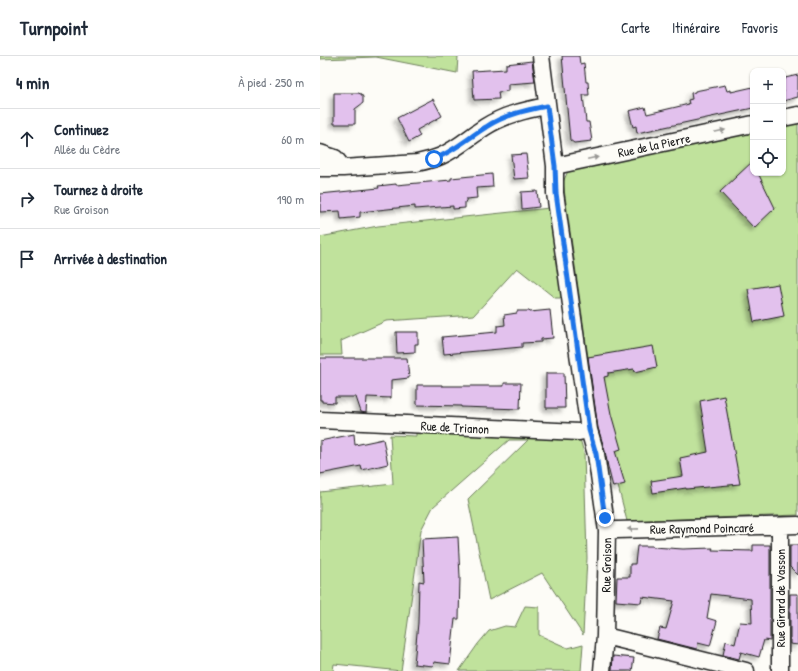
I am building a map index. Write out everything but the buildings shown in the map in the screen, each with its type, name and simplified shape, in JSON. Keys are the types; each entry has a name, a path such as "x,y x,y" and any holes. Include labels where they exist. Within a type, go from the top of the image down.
{"street":[{"name":"Rue Groison","path":"541,56 555,166 556,193 589,430 596,454 607,531 605,636 602,671"},
{"path":"320,168 418,163 434,159 450,152 486,126 521,112 547,106"},
{"path":"786,117 798,115"},
{"name":"Rue de la Pierre","path":"555,166 750,125"},
{"path":"320,153 335,158 342,168"},
{"name":"Rue de Trianon","path":"320,420 579,432 589,430"},
{"name":"Rue Raymond Poincaré","path":"607,531 798,525"},
{"name":"Rue Girard de Vasson","path":"780,526 780,671"},
{"path":"605,636 746,671"}],"green space":[{"path":"320,56 458,56 457,73 376,57 320,59"},
{"path":"798,122 798,515 627,521 592,385 563,182 569,169 750,133 750,176 786,176 786,125"},
{"path":"550,208 562,298 555,298 517,268 474,315 386,321 341,341 342,355 320,355 320,237 378,226"},
{"path":"416,429 580,439 584,453 587,558 583,635 542,573 489,600 468,499 528,440 509,440 433,507 421,530 401,671 334,664 333,671 320,671 320,492 393,484 390,435 416,436"},
{"path":"525,606 539,607 539,635 568,648 583,644 581,671 459,671 489,631 505,626 515,627"}],"route":[{"path":"434,159 450,152 486,126 508,116 547,106 555,166 556,193 566,267 589,430 596,454 605,518"}]}
